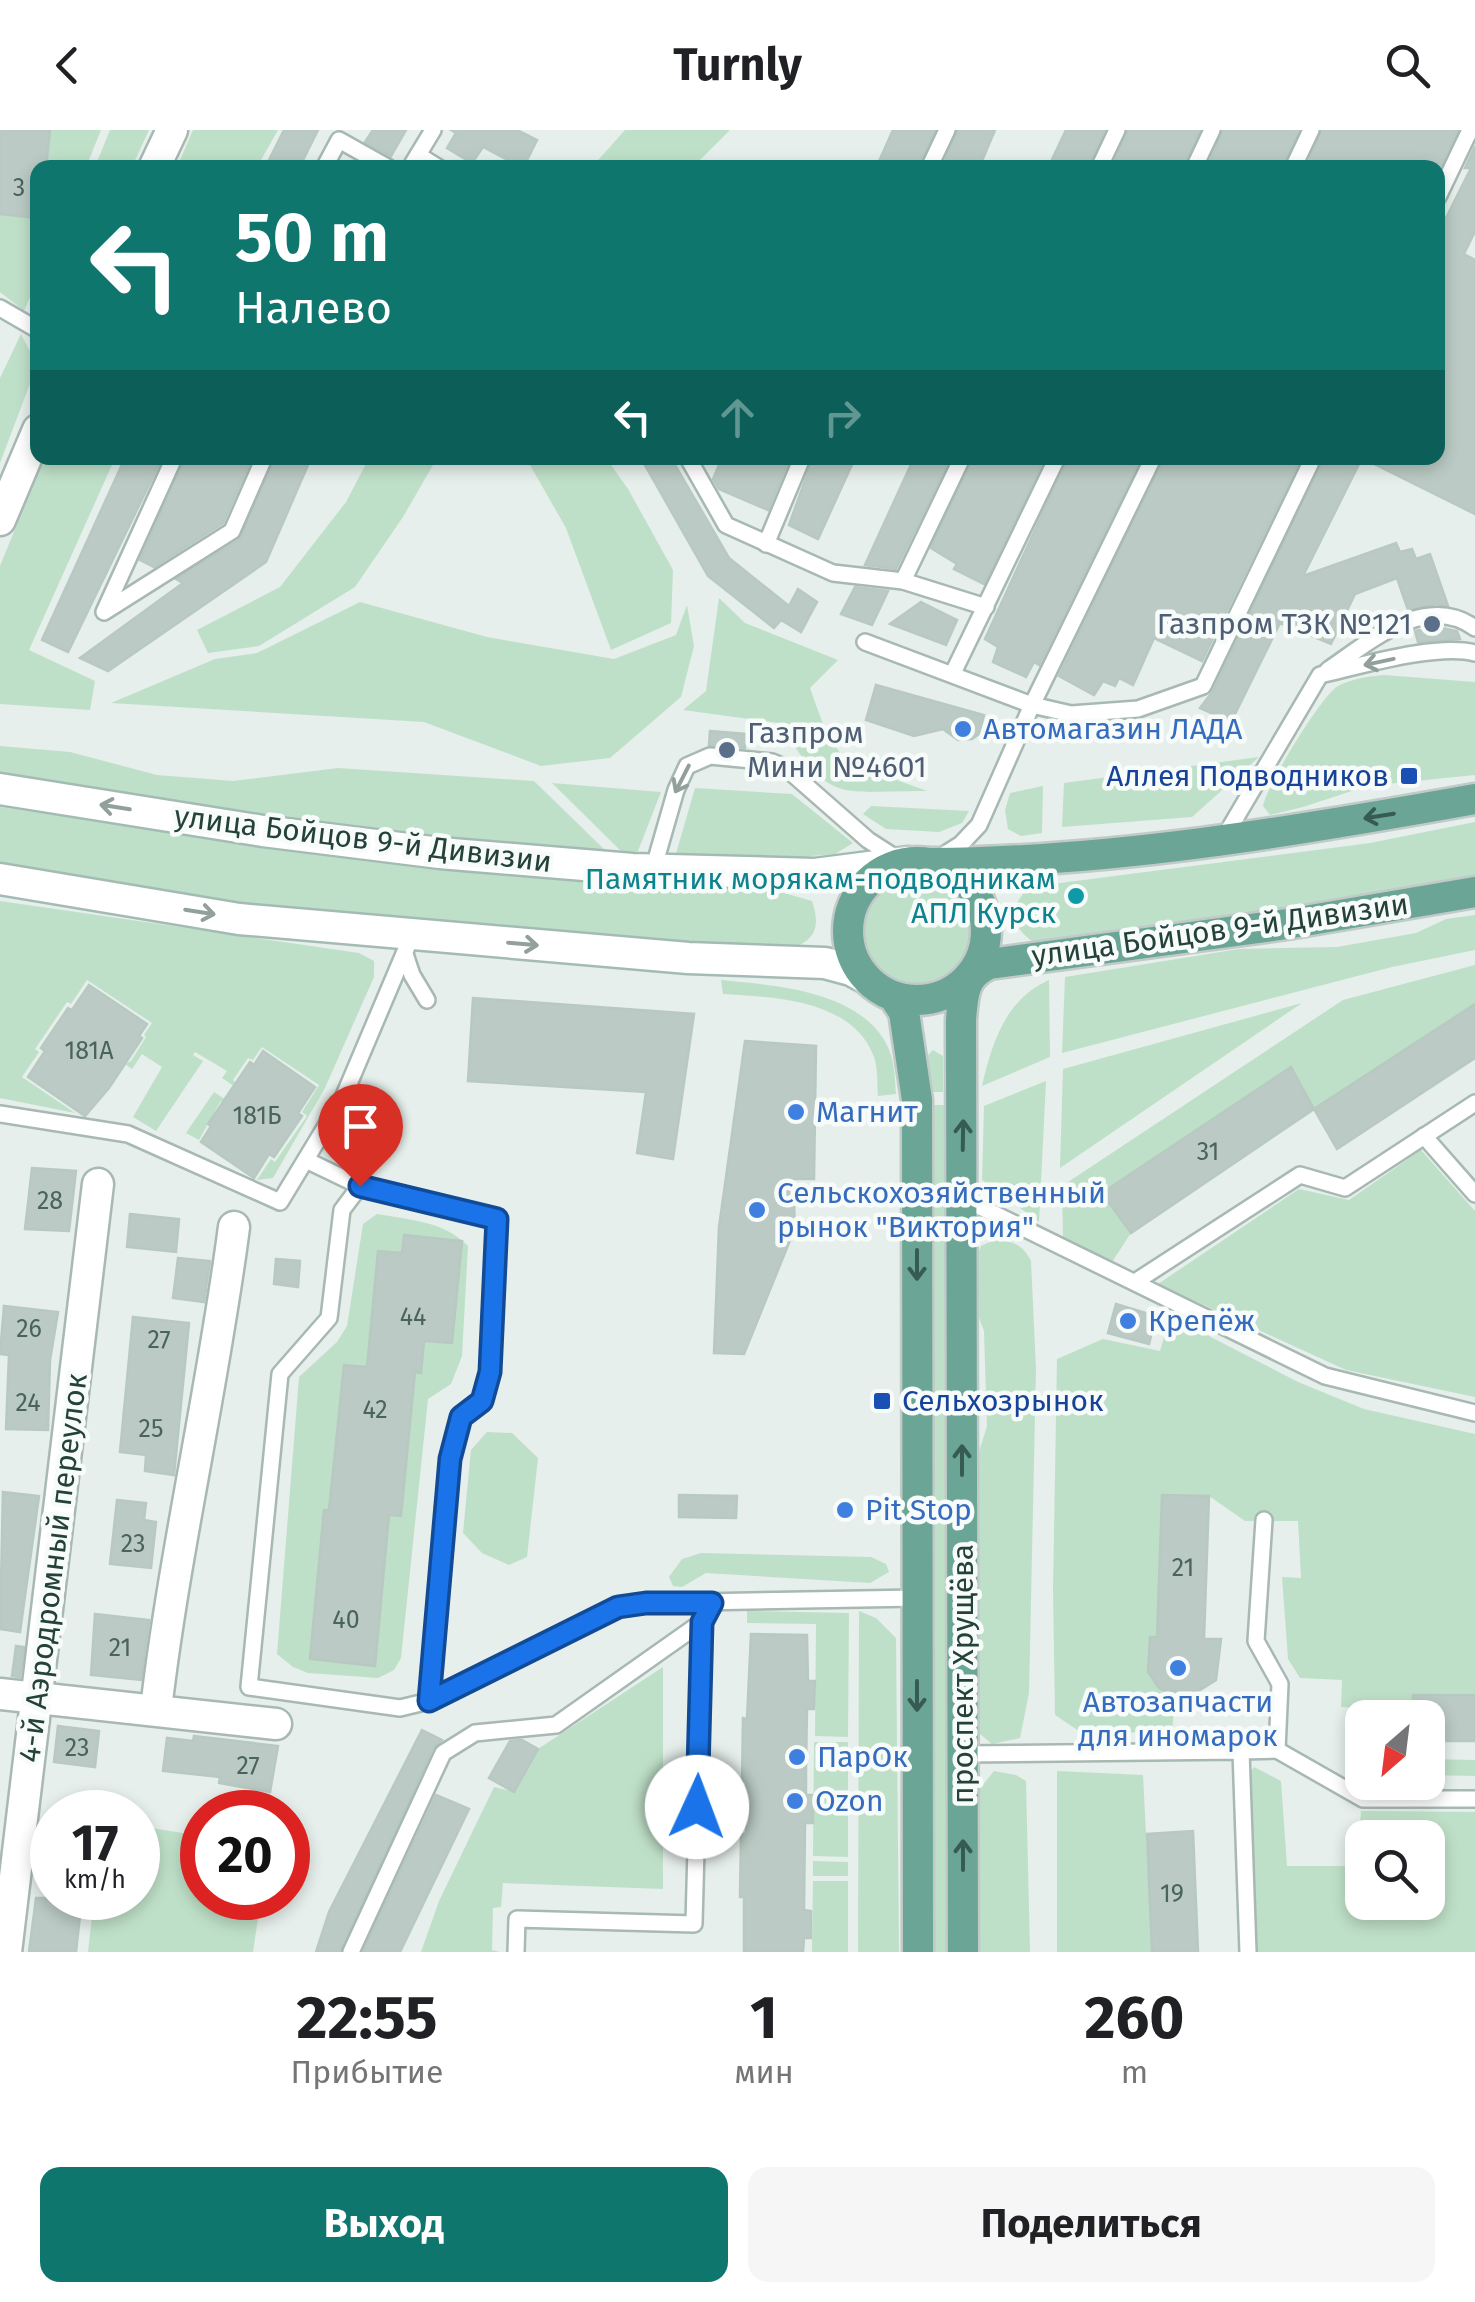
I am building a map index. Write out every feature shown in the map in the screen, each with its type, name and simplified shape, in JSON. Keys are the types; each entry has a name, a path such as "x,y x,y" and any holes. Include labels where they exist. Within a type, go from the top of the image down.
{"main road":[{"path":"158,160 172,130"},
{"path":"0,520 30,449"},
{"name":"улица Бойцов 9-й Дивизии","path":"0,789 381,846 653,870 815,874 920,862 1006,862 1222,841 1475,800"},
{"path":"0,879 408,944 825,964 866,978 908,1000 948,993 968,978 985,946 984,913 965,880 920,862 885,869 869,880 854,900 848,922 848,944 866,978"},
{"name":"улица Бойцов 9-й Дивизии","path":"968,978 989,964 1012,960 1287,924 1475,892"},
{"name":"проспект Хрущёва","path":"963,1952 961,1020 968,978"},
{"name":"проспект Хрущёва","path":"894,996 904,1012 917,1100 918,1952"},
{"name":"4-й Аэродромный переулок","path":"6,1952 98,1184"},
{"path":"156,1710 164,1641 221,1326 234,1227"},
{"path":"0,1694 276,1724"}],"lane":[{"path":"415,160 433,130"},
{"path":"934,160 947,130"},
{"path":"1103,160 1117,130"},
{"path":"1198,160 1212,130"},
{"path":"1297,160 1311,130"},
{"path":"1445,182 1470,130"},
{"path":"328,160 342,135 378,160"},
{"path":"0,308 30,325"},
{"path":"171,465 104,612 232,531 261,465"},
{"path":"692,465 726,525 833,572 903,581 986,607"},
{"path":"698,474 702,465"},
{"path":"766,544 799,465"},
{"path":"903,581 959,465"},
{"path":"953,674 1054,465"},
{"path":"653,870 681,774 694,760 710,756 772,762 786,768 886,854 920,862 961,844 979,825 1032,706 1150,465"},
{"path":"865,642 1032,706 1071,714 1138,708 1203,686 1310,465"},
{"path":"1222,841 1320,675 1386,631 1432,614 1459,616 1475,628"},
{"path":"1320,675 1393,659 1462,649 1475,652"},
{"path":"408,944 412,976 427,1000"},
{"path":"0,1114 128,1134 280,1202 343,1098 408,944"},
{"path":"1134,1282 1300,1176 1345,1188 1475,1103"},
{"path":"1424,1136 1475,1194"},
{"path":"308,1161 360,1186 497,1219 490,1372 482,1401 461,1417 450,1459 429,1701"},
{"path":"360,1186 342,1210 329,1318 280,1374 249,1687 400,1708 429,1701 618,1607 646,1603 917,1598"},
{"path":"962,1198 1324,1376 1475,1412"},
{"path":"1264,1520 1256,1642 1280,1684 1277,1750"},
{"path":"516,1952 517,1919 694,1924 702,1622 712,1603"},
{"path":"352,1952 443,1753 474,1733 556,1725 702,1622"},
{"path":"962,1754 1277,1750 1362,1800 1475,1800"},
{"path":"1240,1751 1248,1952"}],"green space":[{"path":"45,130 101,130 89,160 46,160"},
{"path":"110,130 149,130 135,160 98,160"},
{"path":"193,130 278,130 261,160 180,160"},
{"path":"625,130 730,130 700,160 598,160"},
{"path":"0,214 30,217 30,297 24,311 0,292"},
{"path":"21,334 30,351 30,384 0,463 0,378"},
{"path":"41,465 112,465 29,650 95,681 90,710 0,704 0,566"},
{"path":"365,465 433,465 355,587 259,646 208,653 197,630 280,587 346,502"},
{"path":"530,465 611,465 673,570 671,623 611,650 566,528"},
{"path":"719,598 745,623 838,660 810,688 836,747 850,763 927,791 838,788 811,768 779,723 683,710 706,691"},
{"path":"360,602 487,637 614,659 676,635 687,605 694,646 681,697 610,758 541,766 424,722 111,703 215,659 257,653"},
{"path":"1384,675 1475,682 1475,775 1367,786 1270,815 1263,806 1274,780 1330,693 1349,681"},
{"path":"0,746 70,752 157,775 233,781 338,768 534,781 609,854 347,828 0,775"},
{"path":"1259,757 1192,817 1062,827 1064,783"},
{"path":"552,783 661,792 638,851 626,856"},
{"path":"1043,786 1042,833 1021,836 1008,829 1005,810 1010,793"},
{"path":"695,788 792,794 853,843 835,854 775,859 675,857"},
{"path":"871,806 969,811 962,823 939,832 886,829 863,814"},
{"path":"0,807 361,860 584,881 770,889 812,901 815,927 808,939 785,950 240,903 0,863"},
{"name":"Аллея Подводников","path":"1475,822 1475,877 1158,930 1033,942 1019,929 1014,916 1029,887 1370,843"},
{"path":"916,875 937,879 955,891 967,909 971,930 967,951 955,969 937,981 916,985 895,981 877,969 865,951 861,930 865,909 877,891 895,879"},
{"path":"0,901 359,953 374,961 374,977 325,1088 273,1178 257,1180 271,1159 275,1162 307,1116 302,1112 319,1085 262,1047 253,1060 248,1058 233,1080 234,1086 222,1078 227,1071 195,1052 193,1055 203,1061 156,1131 133,1117 162,1067 142,1054 132,1069 125,1064 131,1061 152,1023 87,980 35,1049 39,1052 22,1077 75,1113 0,1098"},
{"path":"1475,915 1475,950 1392,967 1062,1053 1065,977 1239,949 1337,947 1416,933 1446,919"},
{"path":"1475,965 1475,1004 1314,1109 1290,1068 1102,1192 1131,1233 1112,1262 1063,1239 1062,1186 1343,1000"},
{"path":"721,980 818,995 863,1017 880,1034 891,1055 896,1094 878,1096 874,1057 864,1038 849,1023 809,1005 723,994"},
{"path":"1049,980 1050,1057 982,1086 1003,1024 1022,998"},
{"path":"1302,1003 1060,1168 1063,1069"},
{"path":"933,1050 943,1056 943,1092 928,1092 928,1055"},
{"path":"1046,1081 1039,1222 982,1180 984,1106"},
{"path":"214,1092 226,1100 220,1102 199,1140 186,1133"},
{"path":"928,1105 944,1105 946,1952 932,1952"},
{"path":"1421,1150 1475,1211 1475,1397 1346,1370 1158,1284 1299,1189 1349,1200"},
{"path":"377,1214 437,1226 468,1246 462,1356 451,1384 428,1399 401,1658 394,1670 378,1678 308,1673 277,1654 299,1377 337,1342 347,1326 363,1224"},
{"path":"994,1240 1016,1244 1031,1261 1036,1369 1029,1693 1020,1738 992,1744 974,1729 979,1452 987,1426 984,1331 975,1307 973,1265 981,1246"},
{"path":"1170,1316 1298,1382 1364,1409 1475,1434 1475,1695 1345,1700 1345,1707 1341,1707 1342,1680 1300,1678 1288,1659 1282,1577 1301,1578 1298,1521 1245,1521 1209,1496 1162,1495 1157,1637 1150,1637 1148,1672 1159,1688 1176,1692 1172,1732 1082,1733 1055,1715 1057,1359 1103,1339 1160,1351"},
{"path":"487,1432 512,1433 538,1458 527,1557 509,1565 482,1553 463,1533 471,1450"},
{"path":"701,1553 871,1557 886,1564 889,1572 870,1583 706,1573 682,1587 673,1586 669,1577 682,1559"},
{"path":"747,1611 849,1613 848,1737 815,1736 816,1624 747,1623"},
{"path":"859,1611 876,1618 896,1638 899,1952 858,1952"},
{"path":"663,1667 663,1889 503,1883 501,1907 493,1908 492,1950 500,1952 421,1952 439,1901 494,1787 515,1792 538,1749"},
{"path":"814,1742 848,1742 848,1857 813,1856"},
{"path":"1445,1759 1475,1760 1475,1776 1445,1775"},
{"path":"1254,1767 1281,1781 1287,1866 1345,1866 1345,1920 1445,1920 1445,1820 1360,1820 1361,1811 1475,1812 1475,1952 1252,1952 1248,1775"},
{"path":"994,1771 1026,1781 1030,1952 978,1952 977,1792"},
{"path":"1057,1771 1143,1775 1152,1952 1057,1952"},
{"path":"160,1829 180,1833 180,1920 258,1920 253,1952 88,1952 92,1920 160,1920"},
{"path":"813,1861 848,1862 848,1876 813,1876"},
{"path":"813,1881 848,1881 848,1952 812,1952"}],"building":[{"path":"0,130 50,130 47,160 30,160 30,217 0,214"},
{"path":"284,130 318,130 303,160 269,160"},
{"path":"373,130 406,130 391,156 365,142"},
{"path":"451,130 517,130 537,140 527,160 508,160 483,147 474,160 467,160 447,148 456,133"},
{"path":"893,130 935,130 922,160 880,160"},
{"path":"958,130 995,130 982,160 945,160"},
{"path":"1066,130 1105,130 1092,160 1052,160"},
{"path":"1128,130 1200,130 1187,160 1115,160"},
{"path":"1223,130 1299,130 1286,160 1210,160"},
{"path":"1322,130 1458,130 1444,160 1309,160"},
{"path":"1475,146 1475,231 1464,254 1475,260 1475,514 1376,465 1445,465 1445,220 1471,168 1465,168"},
{"path":"122,465 159,465 68,652 42,640"},
{"path":"182,465 249,465 223,523 154,567 140,560"},
{"path":"272,465 308,465 266,562 108,671 80,658 183,583 176,579 239,540"},
{"path":"645,465 675,465 729,558 789,606 798,589 817,602 801,632 781,620 774,628 708,576"},
{"path":"719,465 787,465 768,510 719,489 713,479"},
{"path":"810,465 852,465 818,539 789,525"},
{"path":"911,465 947,465 896,569 865,565"},
{"path":"970,465 1042,465 984,584 954,569 957,564 931,548"},
{"path":"1065,465 1138,465 1039,665 1034,662 1026,677 993,662 998,647 985,639"},
{"path":"1161,465 1298,465 1202,661 1154,638 1133,685 1119,678 1115,686 1103,681 1094,695 1059,676"},
{"path":"1321,465 1358,465 1303,576 1396,543 1400,552 1412,549 1416,559 1430,554 1448,606 1436,604 1408,610 1397,578 1355,594 1331,644 1280,623 1231,722 1200,708 1213,691"},
{"path":"855,587 888,591 872,625 841,614"},
{"path":"921,602 957,620 946,645 890,624"},
{"path":"1437,627 1457,631 1460,639 1418,642 1415,631"},
{"path":"876,685 984,715 979,734 958,740 943,729 914,736 866,720"},
{"path":"710,731 746,734 745,748 709,745"},
{"path":"89,985 147,1024 109,1088 85,1116 28,1077 45,1051 41,1048"},
{"path":"473,998 694,1014 673,1159 637,1153 646,1092 468,1081"},
{"path":"1475,1004 1475,1058 1337,1149 1314,1109"},
{"name":"Сельскохозяйственный рынок \"Виктория\"","path":"745,1041 816,1046 814,1179 793,1179 795,1228 744,1354 714,1353 719,1227"},
{"path":"263,1051 315,1087 298,1113 302,1116 254,1178 201,1142 211,1126 208,1124 250,1062 254,1065"},
{"path":"1291,1067 1314,1109 1131,1233 1102,1193"},
{"path":"32,1168 76,1171 69,1231 25,1229"},
{"path":"130,1214 179,1219 176,1252 127,1247"},
{"path":"404,1235 462,1241 452,1343 424,1341 421,1373 415,1372 401,1516 389,1515 375,1666 310,1659 324,1510 329,1510 344,1365 367,1367 378,1251 402,1253"},
{"path":"178,1258 210,1261 204,1302 173,1298"},
{"path":"276,1259 300,1261 298,1287 274,1284"},
{"path":"1116,1304 1156,1316 1149,1344 1108,1333"},
{"path":"4,1306 58,1312 50,1360 48,1430 6,1429 9,1355 0,1354"},
{"path":"133,1317 189,1323 174,1475 145,1471 146,1455 120,1452"},
{"path":"3,1492 39,1496 20,1632 0,1629"},
{"path":"679,1495 737,1496 736,1518 679,1517"},
{"path":"1162,1495 1209,1496 1204,1639 1221,1639 1216,1680 1197,1692 1165,1691 1148,1672 1150,1637 1157,1637"},
{"path":"117,1500 146,1503 144,1520 156,1522 151,1568 110,1564"},
{"path":"95,1614 149,1620 141,1680 91,1675"},
{"path":"751,1634 807,1635 808,1681 815,1681 814,1709 807,1709 806,1764 806,1795 813,1795 813,1823 805,1823 804,1910 811,1911 811,1938 804,1938 803,1952 744,1952 744,1897 740,1897 741,1834 746,1834 743,1718 747,1719"},
{"path":"16,1646 24,1647 20,1677 12,1676"},
{"path":"1413,1695 1475,1695 1475,1741 1445,1741 1445,1700 1413,1700"},
{"path":"58,1726 99,1731 95,1767 54,1762"},
{"path":"422,1730 442,1740 433,1748 340,1952 316,1952 329,1912"},
{"path":"194,1736 278,1746 270,1790 219,1783 220,1777 163,1771 167,1738 193,1741"},
{"path":"522,1740 538,1749 514,1792 489,1778 510,1741"},
{"path":"436,1795 469,1809 400,1952 363,1952"},
{"path":"1193,1831 1198,1952 1152,1952 1147,1834"},
{"path":"33,1920 80,1920 76,1952 29,1952"}],"place":[{"name":"Газпром ТЗК №121","path":"1432,624"},
{"name":"Автомагазин ЛАДА","path":"963,729"},
{"name":"Газпром Мини №4601","path":"727,750"},
{"name":"Аллея Подводников","path":"1409,776"},
{"name":"Памятник морякам-подводникам АПЛ Курск","path":"1076,896"},
{"name":"Магнит","path":"796,1112"},
{"name":"Сельскохозяйственный рынок \"Виктория\"","path":"757,1210"},
{"name":"Крепёж","path":"1128,1321"},
{"name":"Сельхозрынок","path":"882,1401"},
{"name":"Pit Stop","path":"845,1510"},
{"name":"Автозапчасти для иномарок","path":"1178,1668"},
{"name":"ПарОк","path":"797,1757"},
{"name":"Ozon","path":"795,1801"}],"route":[{"path":"360,1186 497,1219 490,1372 482,1401 461,1417 450,1459 429,1701 618,1607 712,1603 702,1622 697,1807"}]}
